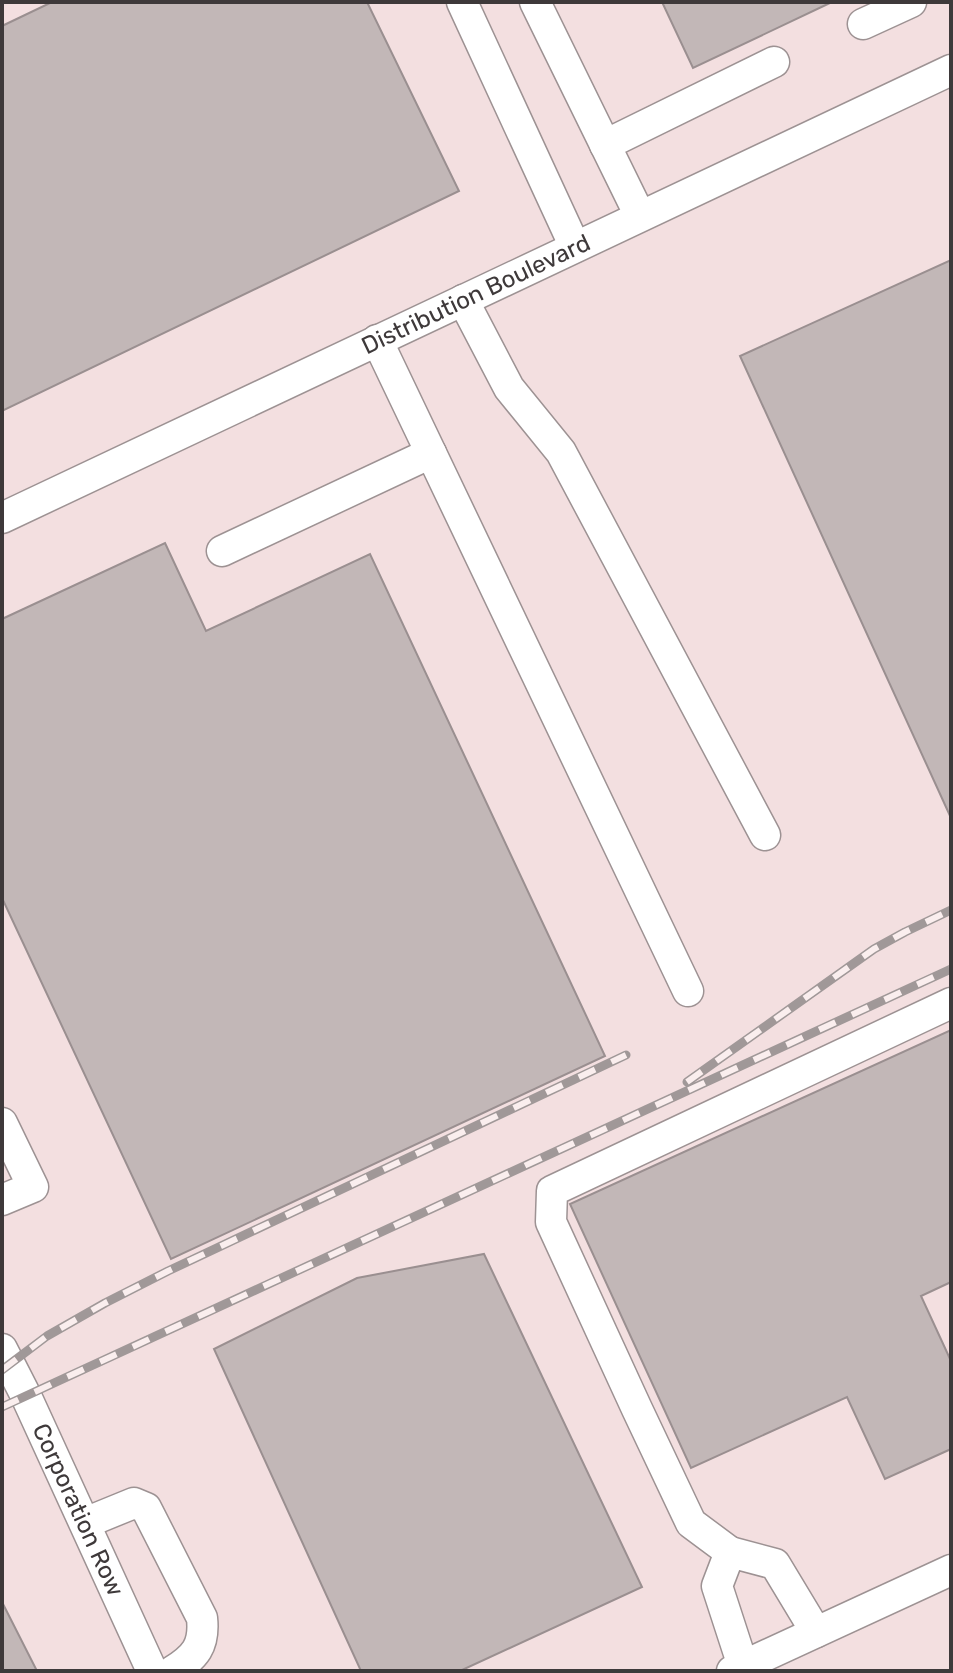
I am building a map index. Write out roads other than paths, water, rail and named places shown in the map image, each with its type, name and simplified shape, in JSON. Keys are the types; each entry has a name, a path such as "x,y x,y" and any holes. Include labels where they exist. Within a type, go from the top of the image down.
{"street":[{"path":"462,2 575,247"},
{"path":"535,2 640,216"},
{"path":"863,24 911,2"},
{"path":"605,145 774,62"},
{"name":"Distribution Boulevard","path":"2,518 951,70"},
{"path":"463,300 509,388 561,452 765,835"},
{"path":"377,340 688,991"},
{"path":"222,551 431,453"},
{"path":"816,1632 775,1564 730,1552 691,1523 551,1222 552,1191 951,1003"},
{"path":"2,1123 33,1187 2,1200"},
{"name":"Corporation Row","path":"2,1349 152,1671"},
{"path":"85,1523 134,1503 146,1508 202,1618 204,1633 192,1659 173,1671"},
{"path":"730,1552 717,1586 738,1668 951,1570"}],"railway":[{"path":"687,1082 874,949 951,910"},
{"path":"2,1407 951,969"},
{"path":"2,1370 47,1336 168,1271 626,1055"}]}
